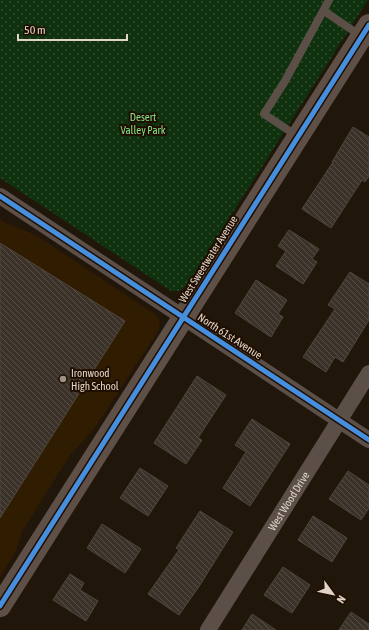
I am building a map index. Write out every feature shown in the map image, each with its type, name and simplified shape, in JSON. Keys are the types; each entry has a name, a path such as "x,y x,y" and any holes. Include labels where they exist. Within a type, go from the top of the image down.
{"street":[{"name":"West Sweetwater Avenue","path":"0,606 366,31"},
{"name":"North 61st Avenue","path":"0,196 369,440"},
{"name":"West Wood Drive","path":"208,630 369,373"}],"lane":[{"path":"298,137 264,114 285,80 329,1"},
{"path":"324,11 366,31"}],"shaded area":[{"name":"Ironwood High School","path":"0,219 6,223 36,235 156,315 160,322 159,330 94,429 70,455 23,530 15,553 0,577"}],"green space":[{"name":"Desert Valley Park","path":"0,0 368,0 186,286 179,291 171,291 0,178"}],"building":[{"path":"353,127 369,137 369,176 365,182 362,180 331,228 302,209 333,162"},
{"path":"289,230 319,249 312,259 317,262 303,284 276,266 286,251 278,246"},
{"path":"0,243 125,321 0,518"},
{"path":"350,272 369,284 369,320 343,362 335,357 326,372 303,357 335,309 328,305"},
{"path":"256,280 287,300 278,314 283,317 271,337 235,313"},
{"path":"197,376 226,395 198,438 202,440 186,464 154,443"},
{"path":"252,419 290,444 250,506 223,488 246,452 235,445"},
{"path":"140,468 168,486 148,516 120,498"},
{"path":"348,471 369,485 369,508 361,520 329,499"},
{"path":"200,511 233,532 200,585 179,615 148,594 179,550 176,548"},
{"path":"313,516 347,538 332,562 298,540"},
{"path":"102,524 141,549 125,573 87,548"},
{"path":"283,567 310,585 292,613 264,595"},
{"path":"70,574 84,583 80,590 98,601 86,621 53,600"},
{"path":"351,612 369,624 369,630 339,630"},
{"path":"252,614 276,630 242,630"}],"cycle path":[{"path":"0,606 369,25"},
{"path":"0,196 369,440"}],"place":[{"name":"Ironwood High School","path":"63,379"}]}
